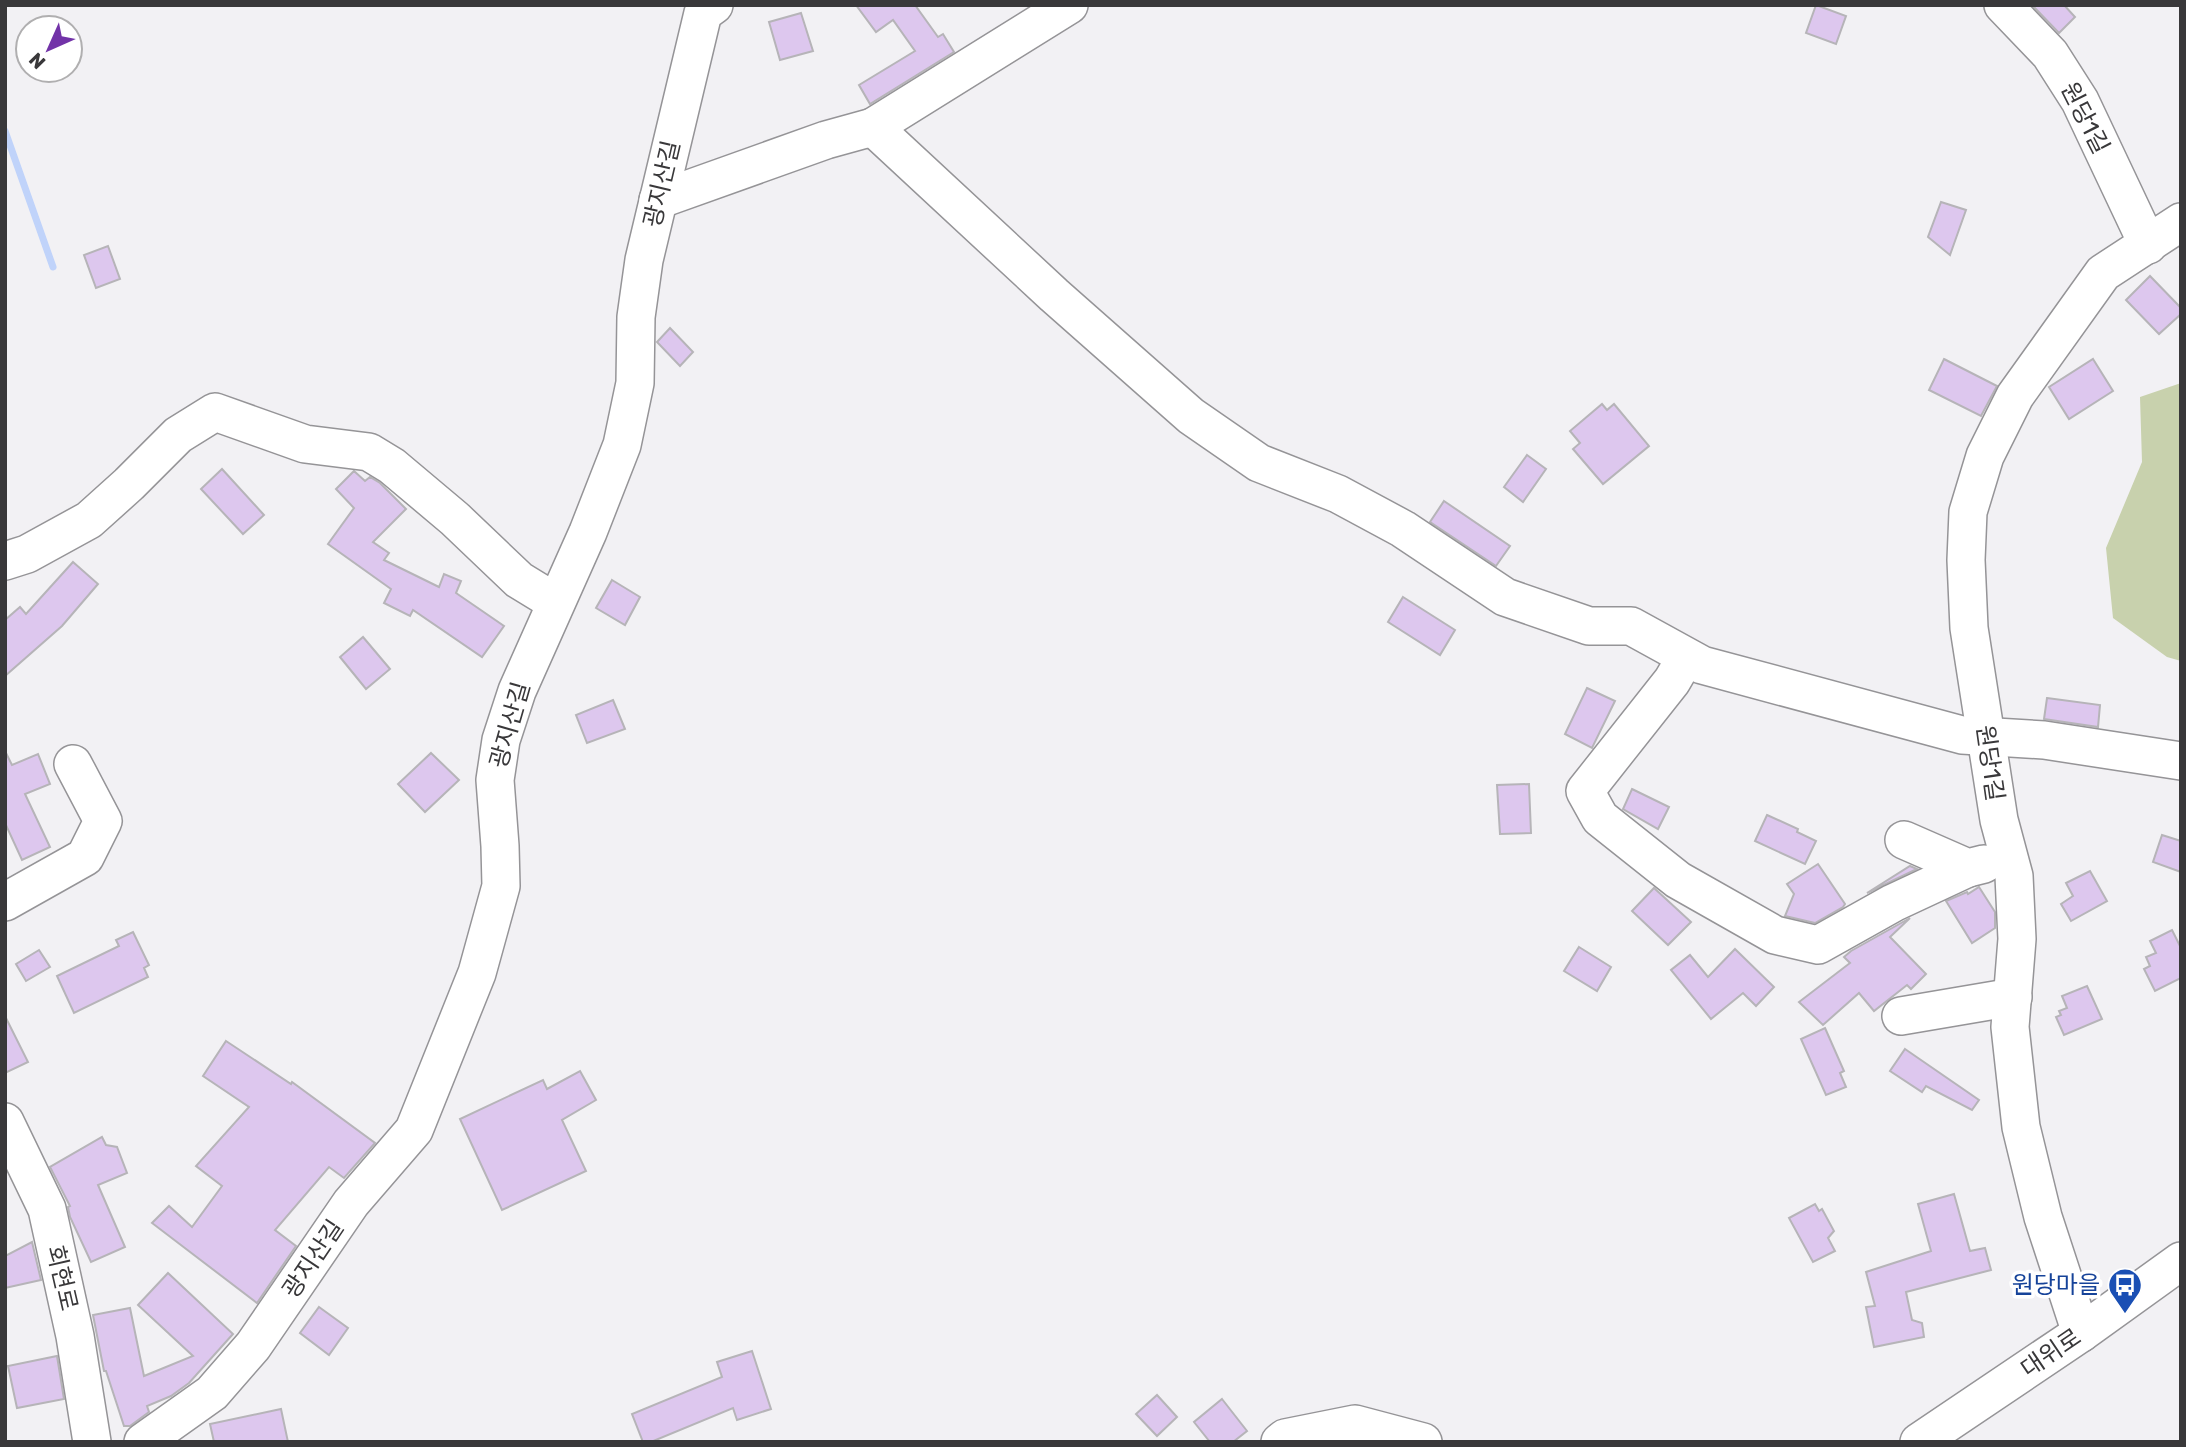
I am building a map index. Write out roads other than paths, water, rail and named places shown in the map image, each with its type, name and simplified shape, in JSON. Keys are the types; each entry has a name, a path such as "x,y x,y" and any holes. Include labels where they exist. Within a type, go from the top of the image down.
{"street":[{"name":"광지산길","path":"143,1442 212,1393 253,1346 351,1203 414,1130 477,973 500,886 495,780 501,740 517,691 588,531 622,445 635,383 636,317 644,260 703,13 714,5"},
{"path":"658,200 825,140 873,127 1069,5"},
{"name":"원당1길","path":"2003,5 2050,54 2080,101 2148,245"},
{"path":"873,127 1054,295 1191,416 1259,463 1338,494 1403,529 1505,597 1589,626 1631,626 1702,665 1962,735 2044,740 2181,761"},
{"name":"원당1길","path":"2081,1333 2043,1217 2021,1127 2010,1027 2017,939 2014,876 1998,820 1969,628 1966,560 1968,512 1985,456 2015,396 2103,274 2181,222"},
{"path":"5,561 27,554 89,520 178,435 215,412 305,444 369,452 403,475 519,580 555,602"},
{"path":"1686,657 1672,681 1585,791 1600,818 1678,880 1775,935 1818,945 1893,903 1968,868 2009,859"},
{"path":"5,902 85,857 103,821 73,765"},
{"path":"1904,840 1968,868"},
{"path":"1901,1016 2013,997"},
{"name":"회현로","path":"5,1122 47,1209 75,1336 92,1442"},
{"name":"대위로","path":"1919,1442 2081,1333 2181,1261"},
{"path":"1280,1442 1285,1438 1355,1424 1423,1442"}],"waterway":[{"path":"5,131 53,267"}],"place":[{"name":"원당마을","path":"2125,1315"}]}
